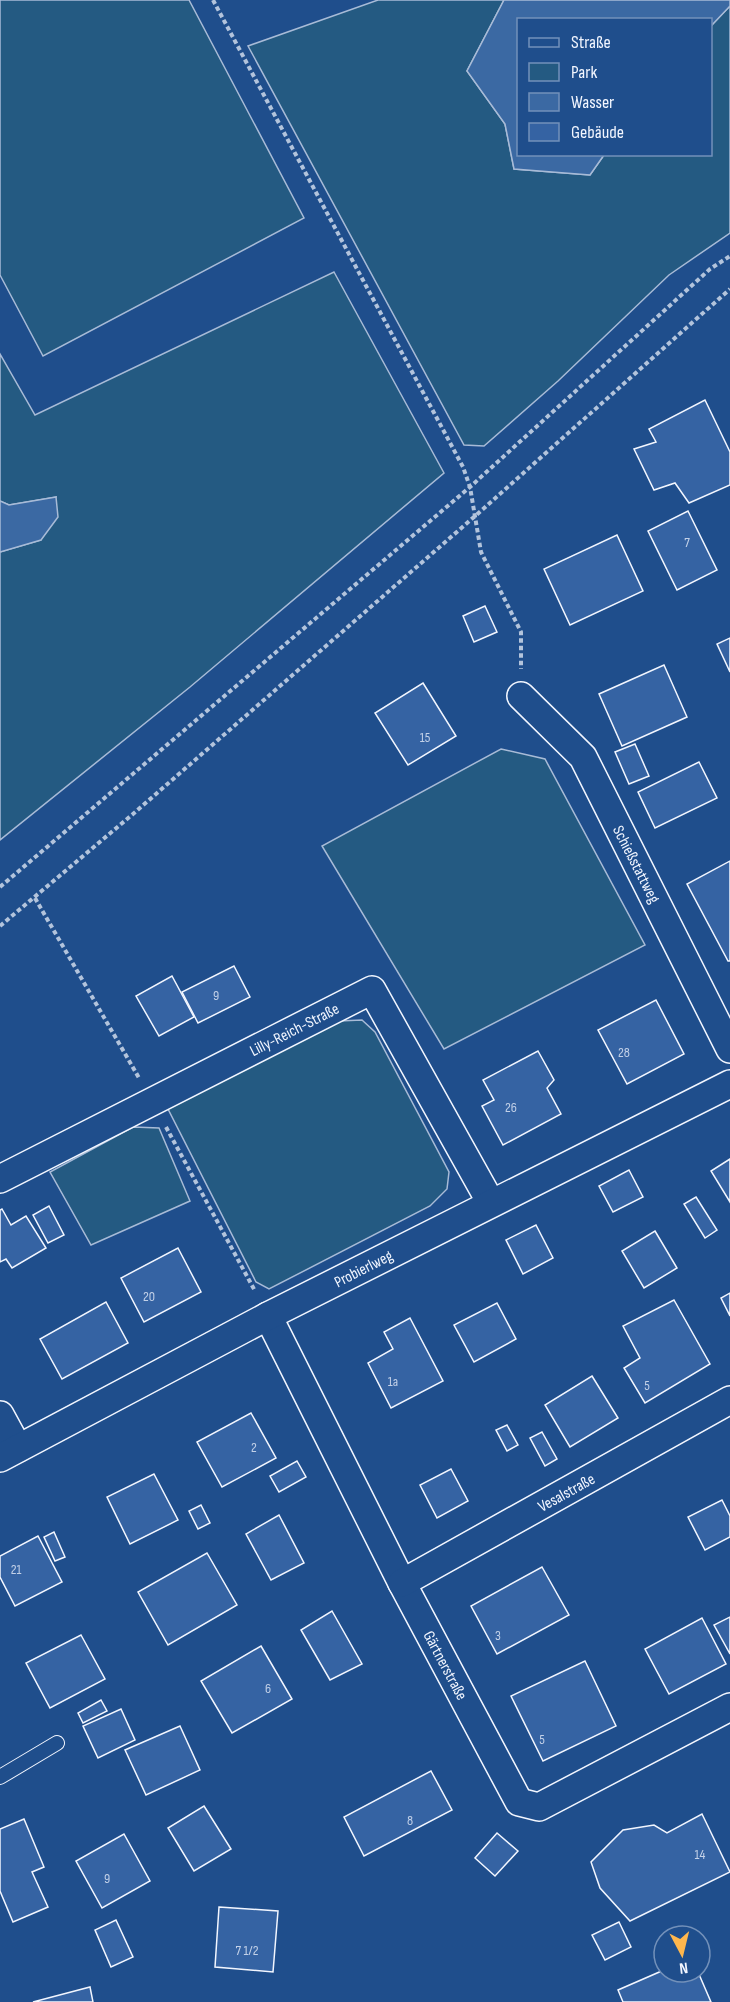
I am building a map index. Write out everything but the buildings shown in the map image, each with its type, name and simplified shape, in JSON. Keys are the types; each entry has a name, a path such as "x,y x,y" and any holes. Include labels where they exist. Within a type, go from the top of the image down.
{"street":[{"name":"Schießstattweg","path":"521,696 583,758 730,1049"},
{"name":"Lilly-Reich-Straße","path":"0,1179 151,1100 372,990 491,1203"},
{"name":"Probierlweg","path":"9,1453 268,1316 730,1084"},
{"name":"Gärtnerstraße","path":"268,1316 402,1583 519,1802 539,1807 730,1707"},
{"name":"Vesalstraße","path":"402,1583 730,1400"},
{"path":"0,1415 9,1453"}],"lane":[{"path":"0,1777 57,1743"}],"path":[{"path":"213,0 463,467 470,487 481,552 521,632 521,696"},
{"path":"0,887 470,487 710,269 730,256"},
{"path":"0,926 474,517 730,289"},
{"path":"35,898 151,1100 268,1316"}],"green space":[{"path":"0,0 189,0 304,218 43,356 0,275"},
{"path":"378,0 504,0 467,71 505,124 514,169 590,175 603,156 712,156 712,25 730,6 730,233 669,275 558,381 484,446 464,445 248,46"},
{"path":"334,272 444,473 190,687 0,840 0,552 41,540 56,497 9,505 0,501 0,354 35,415"},
{"path":"501,749 545,759 645,945 444,1049 322,846"},
{"path":"362,1020 375,1032 449,1172 447,1189 430,1206 269,1289 256,1282 167,1107 339,1021"},
{"path":"133,1127 159,1128 190,1201 91,1245 50,1172"}],"water":[{"path":"504,0 730,0 730,6 712,25 712,18 517,18 517,156 603,156 590,175 514,169 505,124 467,71"},
{"path":"56,497 58,517 41,540 0,552 0,501 9,505"}]}
